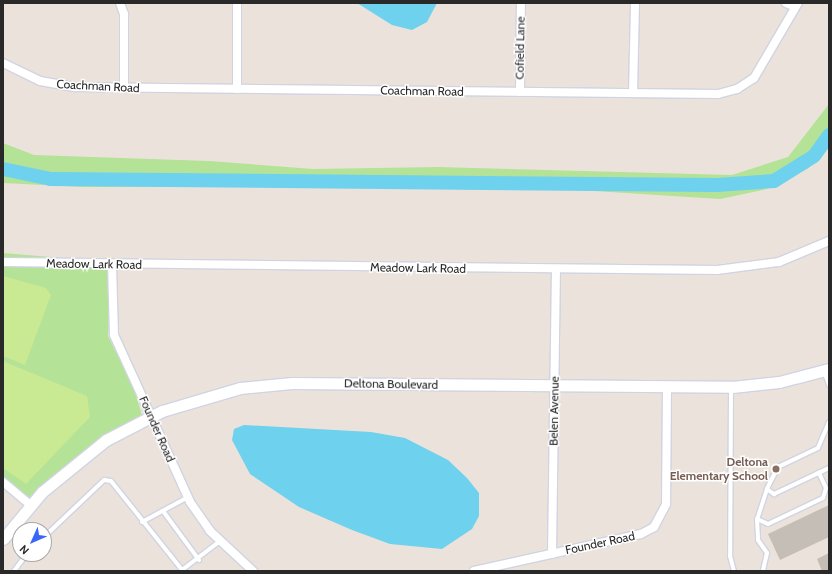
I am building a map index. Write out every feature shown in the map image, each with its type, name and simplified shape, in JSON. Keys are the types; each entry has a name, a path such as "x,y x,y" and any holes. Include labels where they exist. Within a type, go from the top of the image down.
{"main road":[{"name":"Deltona Boulevard","path":"3,539 30,505 83,457 151,416 214,394 266,385 731,387 780,382 826,370"}],"street":[{"path":"120,3 124,14 124,88"},
{"path":"237,3 237,89"},
{"name":"Cofield Lane","path":"520,92 521,3"},
{"path":"633,93 635,3"},
{"path":"786,3 796,5"},
{"name":"Coachman Road","path":"3,63 26,75 57,85 124,88 718,94 738,89 760,70 796,5"},
{"name":"Meadow Lark Road","path":"3,262 556,269 737,269 778,262 829,241"},
{"name":"Founder Road","path":"112,264 114,335 188,498 220,541 253,571"},
{"name":"Belen Avenue","path":"552,554 556,269"},
{"name":"Founder Road","path":"474,571 640,534 660,520 666,504 667,387"},
{"path":"3,482 30,505"}],"lane":[{"path":"826,370 829,385"},
{"path":"731,387 730,556 734,571"},
{"path":"763,571 767,553 758,540 757,519 767,489 778,467 818,448 829,422"},
{"path":"767,489 774,494 829,468"},
{"path":"757,519 768,524 823,498 826,488 820,473"},
{"path":"52,529 104,480 111,481 142,522 182,570 199,560 220,541"},
{"path":"142,522 188,498"},
{"path":"163,511 199,560"},
{"path":"14,571 21,562"}],"green space":[{"path":"829,104 829,137 809,168 767,189 720,199 515,186 82,187 3,183 3,143 34,155 209,161 313,169 438,167 732,175 788,157"},
{"path":"3,253 111,262 108,336 133,386 142,415 80,454 27,502 3,487"},
{"path":"3,276 46,288 51,295 25,365 3,356"},
{"path":"3,361 87,396 90,417 26,484 3,468"}],"water":[{"path":"357,3 437,3 427,22 412,30 392,25"},
{"path":"244,425 371,432 405,438 448,460 467,478 479,493 479,516 472,529 442,549 390,544 352,530 299,507 250,474 232,440 234,429"}],"building":[{"path":"829,505 829,537 780,560 768,534"},
{"path":"829,553 829,571 822,571 817,559"}],"waterway":[{"path":"3,169 51,179 717,185 774,181 814,156 829,135"}],"place":[{"name":"Deltona Elementary School","path":"776,469"}]}
